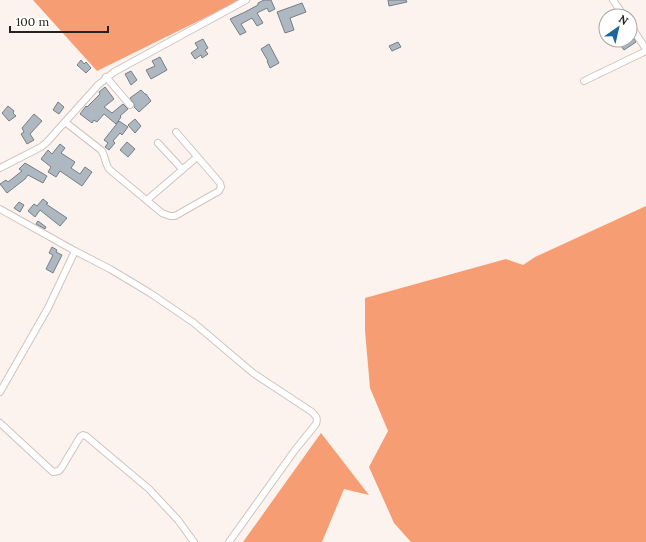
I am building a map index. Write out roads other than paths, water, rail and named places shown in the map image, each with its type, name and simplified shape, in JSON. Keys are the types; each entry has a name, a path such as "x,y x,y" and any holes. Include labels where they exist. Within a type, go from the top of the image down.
{"street":[{"path":"0,168 41,147 47,142 98,85 114,72 246,0"},
{"path":"584,81 644,52 646,49 638,37"},
{"path":"106,78 130,105"},
{"path":"65,122 101,150 105,155 105,161 108,167 164,214 173,216 219,191 222,187 176,132"},
{"path":"158,143 182,169"},
{"path":"147,200 197,157"},
{"path":"0,209 122,276 168,304 201,329 253,373 316,416 316,424 295,450 229,542"},
{"path":"0,392 48,308 75,251"},
{"path":"0,423 53,472 56,472 62,468 80,437 83,435 86,436 149,489 178,520 194,542"}]}
